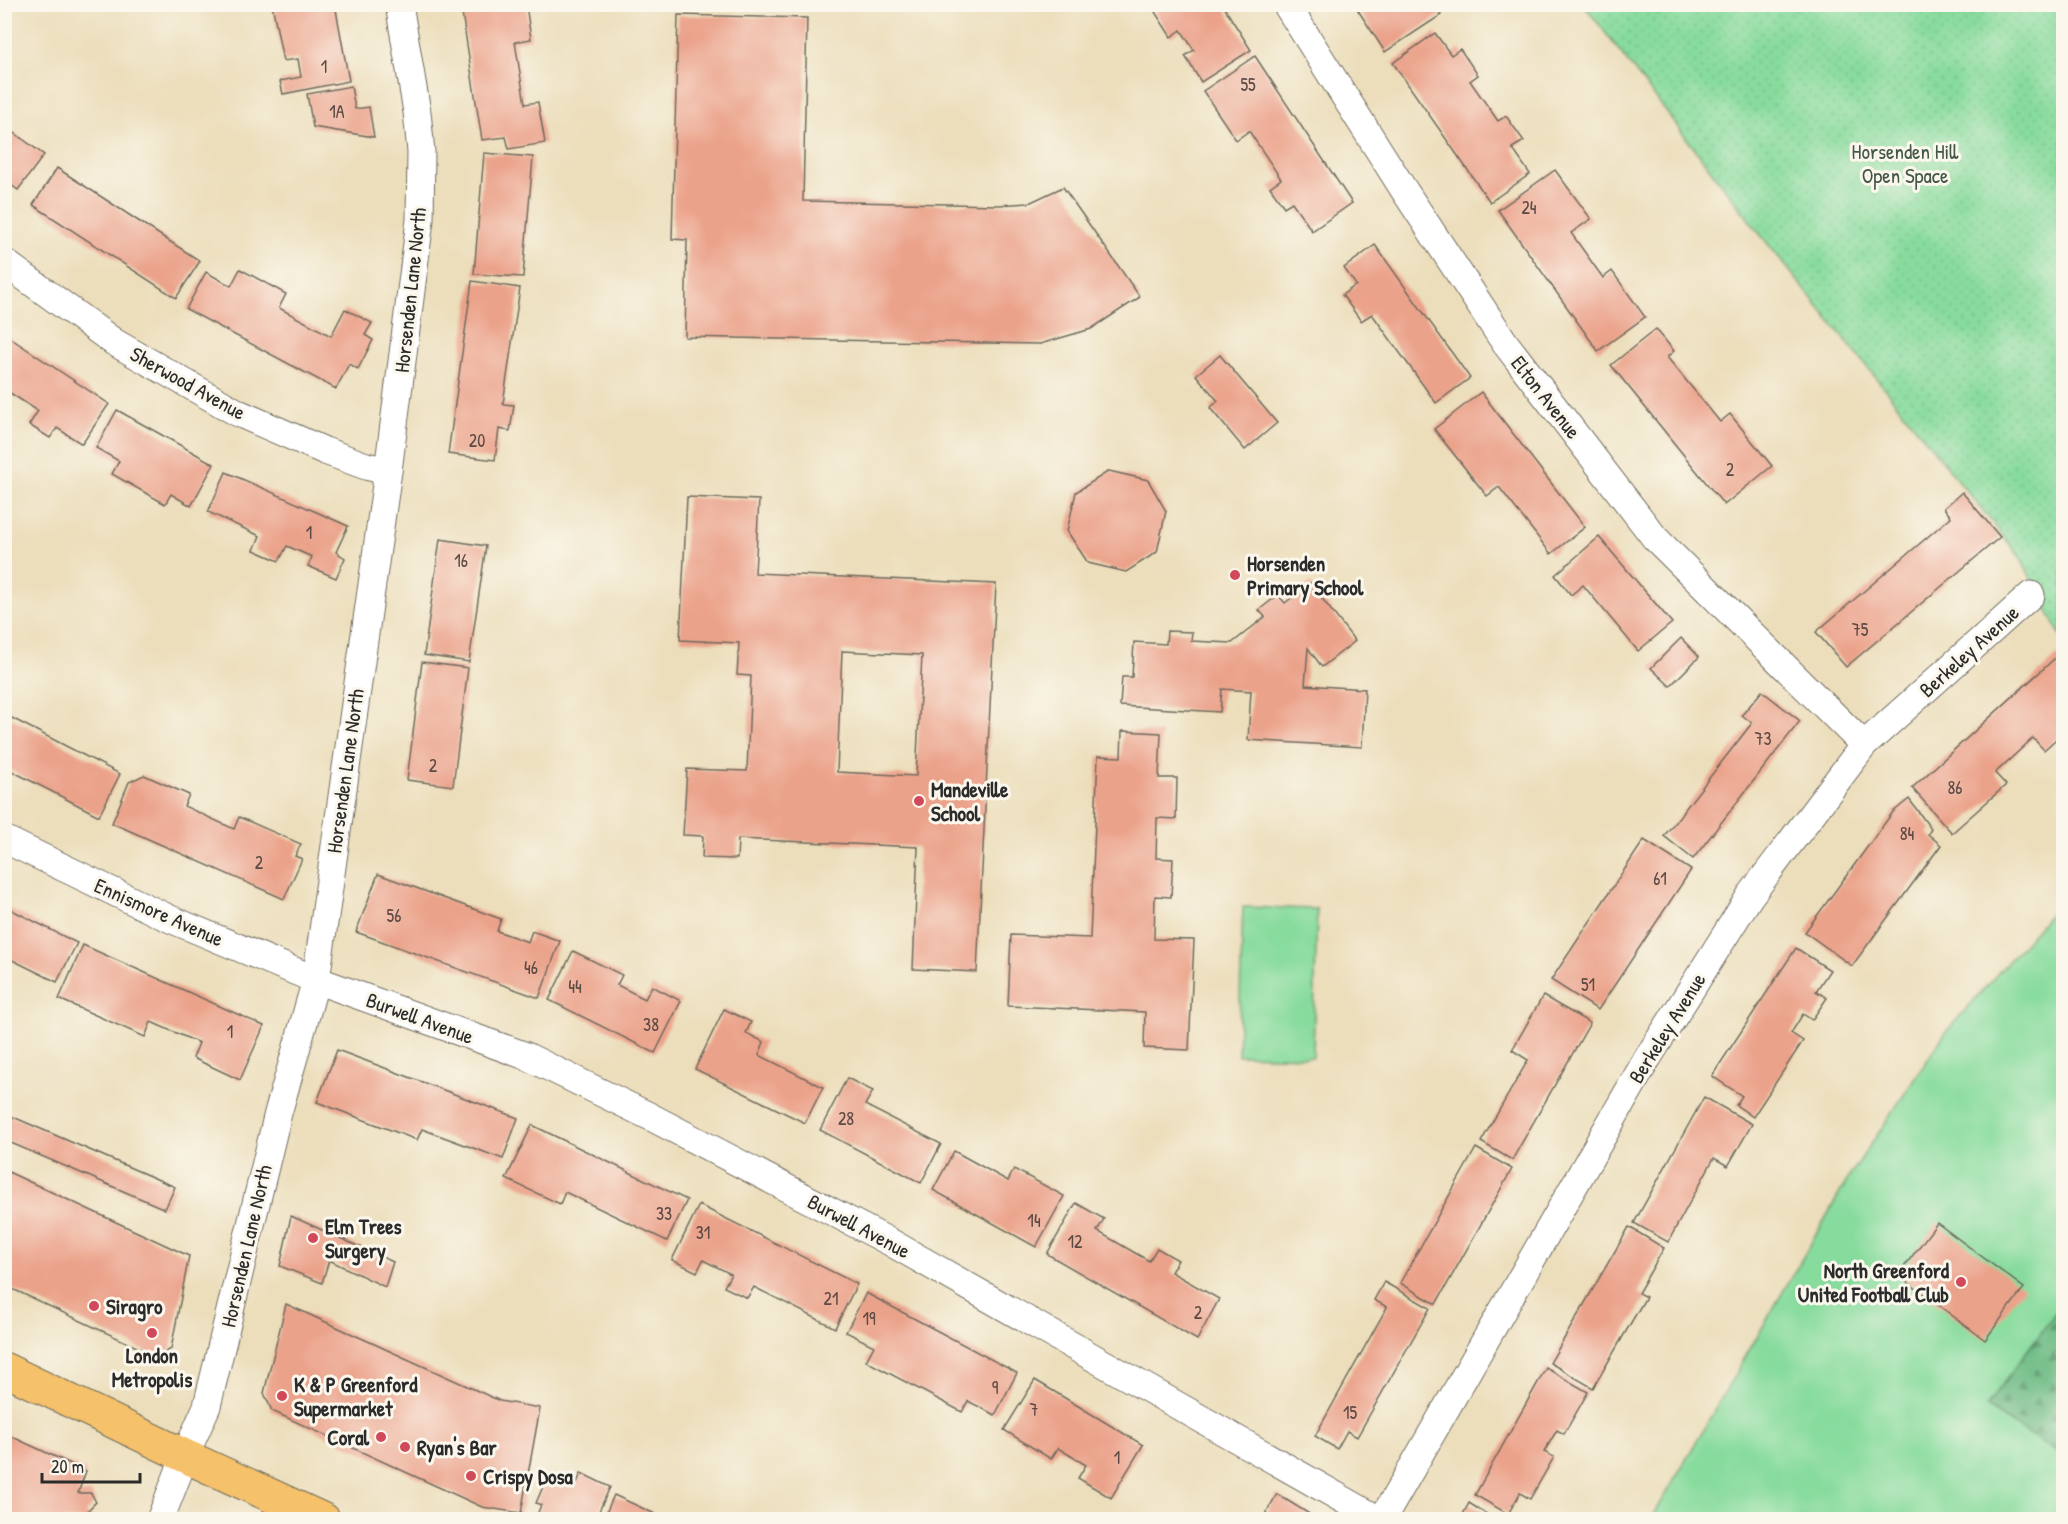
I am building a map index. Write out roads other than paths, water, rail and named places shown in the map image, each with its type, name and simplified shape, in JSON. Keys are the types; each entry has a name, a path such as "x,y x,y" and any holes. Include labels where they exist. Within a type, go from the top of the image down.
{"main road":[{"path":"4,1369 324,1520"}],"street":[{"name":"Horsenden Lane North","path":"160,1520 207,1406 278,1113 316,980 388,471 420,209 421,152 417,112 399,4"},
{"name":"Elton Avenue","path":"1286,4 1505,344 1655,538 1864,745"},
{"name":"Sherwood Avenue","path":"4,262 114,342 238,413 325,451 366,466 388,471"},
{"name":"Berkeley Avenue","path":"1380,1520 1647,1059 1750,896 1864,745 2031,596"},
{"name":"Ennismore Avenue","path":"4,839 168,918 316,980"},
{"name":"Burwell Avenue","path":"316,980 526,1056 649,1116 890,1242 1380,1520"}],"place":[{"name":"Horsenden Primary School","path":"1235,575"},
{"name":"Mandeville School","path":"919,801"},
{"name":"Elm Trees Surgery","path":"313,1238"},
{"name":"North Greenford United Football Club","path":"1961,1282"},
{"name":"Siragro","path":"94,1306"},
{"name":"London Metropolis","path":"152,1333"},
{"name":"K & P Greenford Supermarket","path":"282,1396"},
{"name":"Coral","path":"381,1437"},
{"name":"Ryan's Bar","path":"405,1447"},
{"name":"Crispy Dosa","path":"471,1476"}],"park label":[{"name":"Horsenden Hill Open Space","path":"1905,163"}]}
